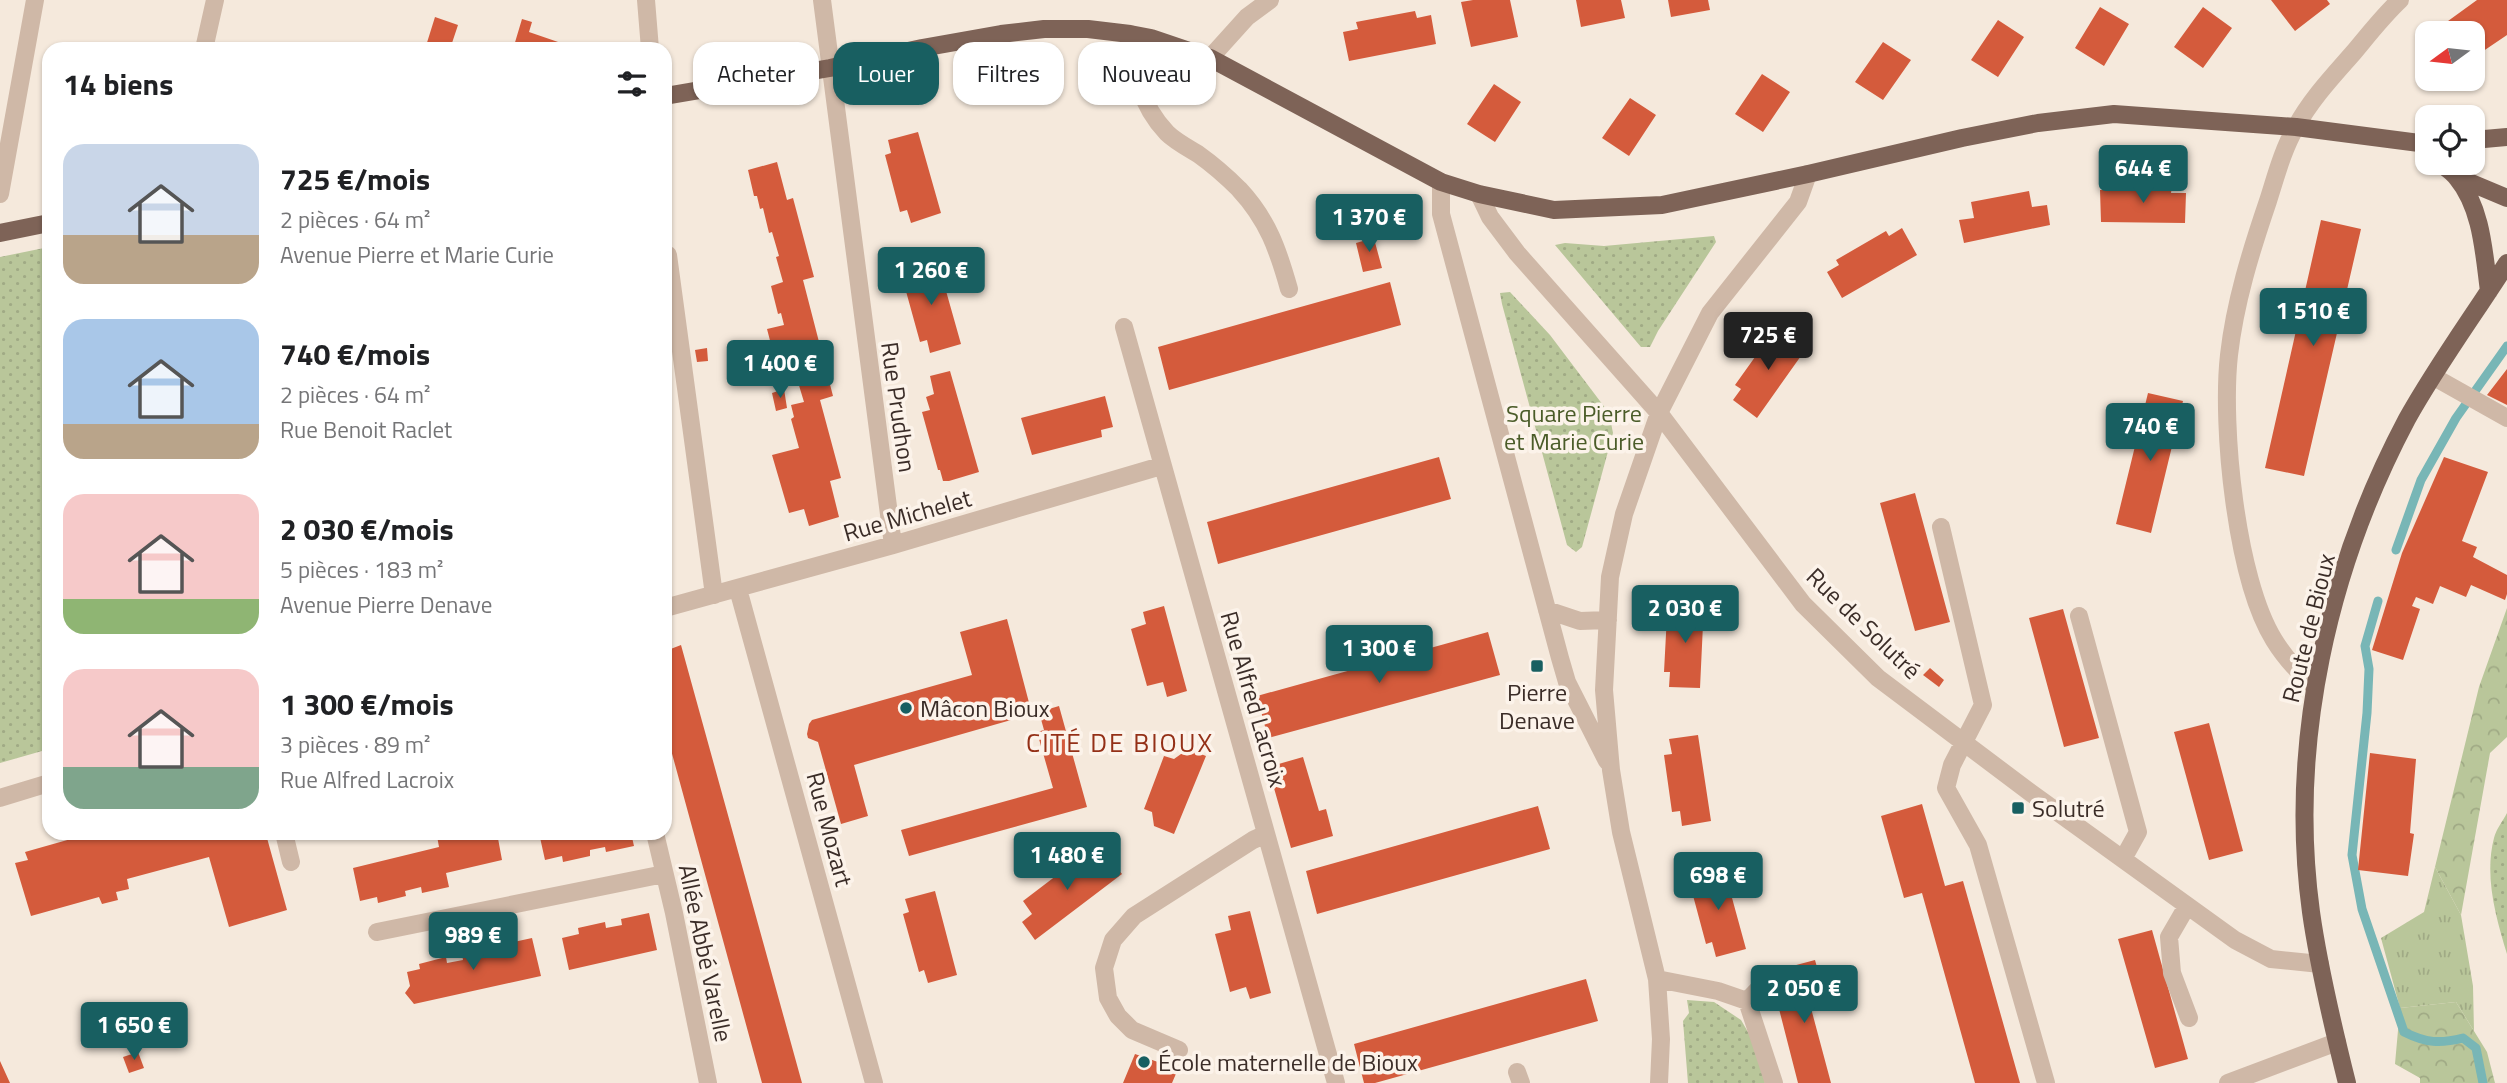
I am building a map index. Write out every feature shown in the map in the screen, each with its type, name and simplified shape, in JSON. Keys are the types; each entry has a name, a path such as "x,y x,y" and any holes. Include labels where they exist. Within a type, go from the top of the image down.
{"main road":[{"path":"672,95 830,68 1001,34 1044,29 1088,29 1130,34 1163,42"},
{"path":"1216,61 1441,182 1479,194 1554,210 1662,205 1962,138 2039,123 2115,114 2295,127 2415,145"},
{"path":"2485,141 2504,141"},
{"path":"2455,175 2507,198"},
{"path":"2457,177 2469,197 2479,228 2489,291"},
{"path":"0,233 42,224"},
{"name":"Route de Bioux","path":"2347,1083 2320,964 2311,910 2305,806 2307,749 2315,687 2343,574 2374,490 2408,419 2507,263"}],"street":[{"path":"0,194 35,0"},
{"path":"206,42 215,0"},
{"path":"646,0 649,42"},
{"name":"Rue Prudhon","path":"822,0 892,545"},
{"path":"1216,51 1247,17 1270,0"},
{"path":"2315,687 2293,667 2273,638 2254,592 2234,496 2227,429 2229,356 2239,294 2281,161 2295,127 2323,88 2400,0"},
{"path":"1130,34 1133,68 1145,102 1167,133 1210,163 1240,190 1261,218 1276,245 1289,289"},
{"path":"1660,1083 1661,1040 1657,979 1621,832 1611,770 1604,690 1610,577 1624,513 1659,413 1710,313 1798,202 1808,174"},
{"path":"1441,182 1441,214 1567,682 1611,770"},
{"name":"Rue de Solutré","path":"1479,194 1490,218 1517,254 1659,413 1803,604 1878,678 2235,940 2271,959 2320,964"},
{"path":"672,285 714,595"},
{"name":"Rue Alfred Lacroix","path":"1124,327 1336,1083"},
{"path":"2434,377 2507,418"},
{"name":"Rue Michelet","path":"672,606 1161,466"},
{"path":"1941,527 1983,705 1952,765 1946,788 1978,845 2046,1083"},
{"name":"Rue Mozart","path":"738,589 874,1083"},
{"path":"1547,610 1580,621 1608,620"},
{"path":"2079,616 2138,832 2123,859"},
{"path":"0,798 42,785"},
{"path":"1179,1051 1132,1030 1118,1016 1108,999 1104,968 1113,940 1134,916 1266,834"},
{"path":"285,840 290,862"},
{"name":"Allée Abbé Varelle","path":"657,840 708,1083"},
{"path":"377,932 664,874"},
{"path":"2187,906 2169,937 2172,973 2189,1018"},
{"path":"1747,1001 1769,978"},
{"path":"1657,979 1718,991 1747,1001"},
{"path":"1747,1001 1774,1083"},
{"path":"2228,1083 2337,1042"}],"green space":[{"path":"1714,236 1716,242 1650,347 1641,347 1555,245 1565,243 1604,246"},
{"path":"42,248 42,751 0,763 0,257"},
{"name":"Square Pierre et Marie Curie","path":"1510,292 1550,335 1609,413 1613,433 1582,547 1576,552 1567,545 1502,304 1500,293"},
{"path":"2507,608 2507,737 2490,753 2461,915 2435,867 2479,687"},
{"path":"2507,813 2507,954 2495,911 2490,867 2495,835"},
{"path":"2435,867 2461,915 2473,986 2474,1031 2456,1002 2400,1008 2381,938 2424,912"},
{"path":"1687,1000 1714,1002 1741,1020 1755,1044 1765,1083 1688,1083 1683,1021 1689,1013"},
{"path":"2456,1002 2487,1052 2495,1083 2420,1083 2420,1078 2395,1064 2400,1008"}],"building":[{"path":"1510,0 1518,37 1471,47 1461,2"},
{"path":"1576,0 1621,0 1625,18 1581,27"},
{"path":"1668,0 1708,0 1710,10 1671,17"},
{"path":"2271,0 2327,0 2330,4 2295,31"},
{"path":"2477,0 2507,0 2507,35 2485,50 2485,21 2448,21"},
{"path":"2100,7 2129,24 2104,66 2075,48"},
{"path":"2203,7 2232,28 2203,68 2174,47"},
{"path":"1415,11 1417,18 1431,15 1436,44 1349,61 1343,32 1358,29 1356,22"},
{"path":"435,17 458,25 452,42 427,42"},
{"path":"522,19 532,22 529,32 558,42 515,42"},
{"path":"1998,20 2024,37 1998,77 1971,60"},
{"path":"1883,42 1911,60 1883,100 1855,82"},
{"path":"1762,74 1790,92 1763,132 1735,114"},
{"path":"1494,84 1521,102 1495,142 1467,124"},
{"path":"1630,98 1656,115 1629,156 1602,138"},
{"path":"918,132 941,213 911,223 907,210 900,212 885,155 891,153 888,140"},
{"path":"777,162 787,200 793,198 814,277 803,280 833,396 820,400 841,478 830,481 839,517 809,526 804,509 789,513 772,455 799,448 791,419 794,417 791,405 804,402 788,349 773,352 767,329 784,325 781,313 778,314 771,286 783,282 772,232 769,233 763,208 760,209 757,196 754,196 748,170"},
{"path":"2115,185 2172,186 2171,193 2186,193 2185,223 2101,222 2100,190 2115,190"},
{"path":"2029,191 2032,207 2047,205 2050,225 1964,243 1959,220 1974,218 1971,202"},
{"path":"2321,220 2361,229 2304,476 2265,468"},
{"path":"1902,228 1917,255 1842,298 1827,272 1839,265 1836,260 1886,231 1889,236"},
{"path":"1366,233 1373,235 1382,268 1363,272 1356,243 1363,241 1362,236"},
{"path":"937,259 961,344 930,353 927,340 920,342 904,284 910,282 906,269"},
{"path":"1390,282 1401,325 1169,390 1158,347"},
{"path":"1784,328 1808,346 1757,418 1733,400 1741,389 1735,385 1770,336 1775,340"},
{"path":"707,348 708,361 697,362 695,350"},
{"path":"2507,369 2507,405 2487,395"},
{"path":"950,371 979,472 943,481 922,412 930,410 926,397 934,394 930,376"},
{"path":"784,389 787,408 776,411 772,393"},
{"path":"2148,393 2183,401 2151,533 2116,524"},
{"path":"1105,396 1113,427 1101,430 1102,437 1032,455 1021,418"},
{"path":"1439,457 1451,499 1218,564 1207,522"},
{"path":"2444,457 2488,472 2462,541 2477,547 2473,557 2507,575 2507,594 2505,600 2471,585 2466,597 2440,586 2433,604 2416,597 2412,606 2420,609 2403,660 2372,650 2402,553"},
{"path":"1915,493 1950,622 1915,631 1880,503"},
{"path":"1674,601 1704,603 1700,688 1669,687 1670,672 1664,672 1667,615 1672,615"},
{"path":"1164,606 1187,691 1167,697 1163,682 1147,686 1131,629 1146,624 1143,612"},
{"path":"2063,609 2099,738 2064,747 2029,618"},
{"path":"1007,619 1032,714 854,765 868,816 841,824 818,742 808,738 812,720 972,675 960,632"},
{"path":"1488,632 1500,675 1268,738 1257,696"},
{"path":"681,645 802,1083 762,1083 672,754 672,648"},
{"path":"1930,668 1944,680 1939,687 1923,675"},
{"path":"1059,706 1087,807 909,856 901,830 1053,788 1037,732 1044,730 1039,712"},
{"path":"2209,723 2243,851 2209,860 2174,732"},
{"path":"1698,735 1711,821 1682,826 1680,811 1672,812 1664,755 1672,754 1669,739"},
{"path":"1188,749 1206,756 1174,834 1154,826 1152,812 1144,809 1164,756 1174,759"},
{"path":"2370,753 2416,759 2410,833 2414,834 2408,876 2358,870"},
{"path":"1303,757 1319,811 1326,809 1333,836 1291,848 1268,767"},
{"path":"1922,804 1945,886 1963,881 2020,1083 1975,1083 1922,893 1904,898 1881,816"},
{"path":"1538,806 1550,849 1317,914 1306,871"},
{"path":"67,840 268,840 287,910 229,927 209,857 127,879 129,889 116,892 118,900 102,904 99,897 31,916 15,863 28,860 25,852"},
{"path":"438,840 498,840 502,860 446,873 449,887 422,893 421,887 405,891 406,896 378,903 377,897 360,901 353,868 439,847"},
{"path":"541,840 633,840 634,846 606,852 605,847 590,850 590,856 563,862 562,856 545,860"},
{"path":"1077,849 1092,869 1109,857 1122,874 1035,940 1022,922 1032,914 1023,901 1065,869 1059,861"},
{"path":"1723,865 1746,949 1716,957 1712,942 1706,944 1691,888 1698,886 1694,873"},
{"path":"935,891 957,975 928,983 924,970 919,972 903,914 909,912 905,899"},
{"path":"1250,911 1271,993 1250,999 1246,987 1230,992 1215,934 1231,930 1228,916"},
{"path":"649,913 657,950 569,970 562,938 579,934 578,928 605,922 606,928 622,925 621,919"},
{"path":"2152,930 2188,1059 2155,1068 2118,939"},
{"path":"532,938 541,976 414,1004 405,993 410,986 407,972 420,969 419,964 446,957 447,963 463,960 462,954 489,948 490,954 506,950 505,944"},
{"path":"1815,960 1824,993 1808,997 1831,1083 1798,1083 1778,1005 1794,1001 1785,968"},
{"path":"1586,979 1598,1021 1375,1083 1364,1083 1354,1044"},
{"path":"138,1052 144,1068 129,1073 123,1057"},
{"name":"École maternelle de Bioux","path":"1135,1054 1178,1069 1172,1083 1123,1083"},
{"path":"0,1061 10,1083 0,1083"}],"waterway":[{"path":"2396,550 2421,480 2456,418 2507,346"},
{"path":"2378,601 2365,646 2369,669 2367,713 2352,855 2362,909 2404,1032 2433,1041 2463,1038 2476,1048 2483,1083"}],"place":[{"name":"Pierre Denave","path":"1537,666"},
{"name":"Mâcon Bioux","path":"906,708"},
{"name":"Solutré","path":"2018,808"},
{"name":"École maternelle de Bioux","path":"1144,1062"}],"district":[{"name":"CITÉ DE BIOUX","path":"1120,742"}]}
